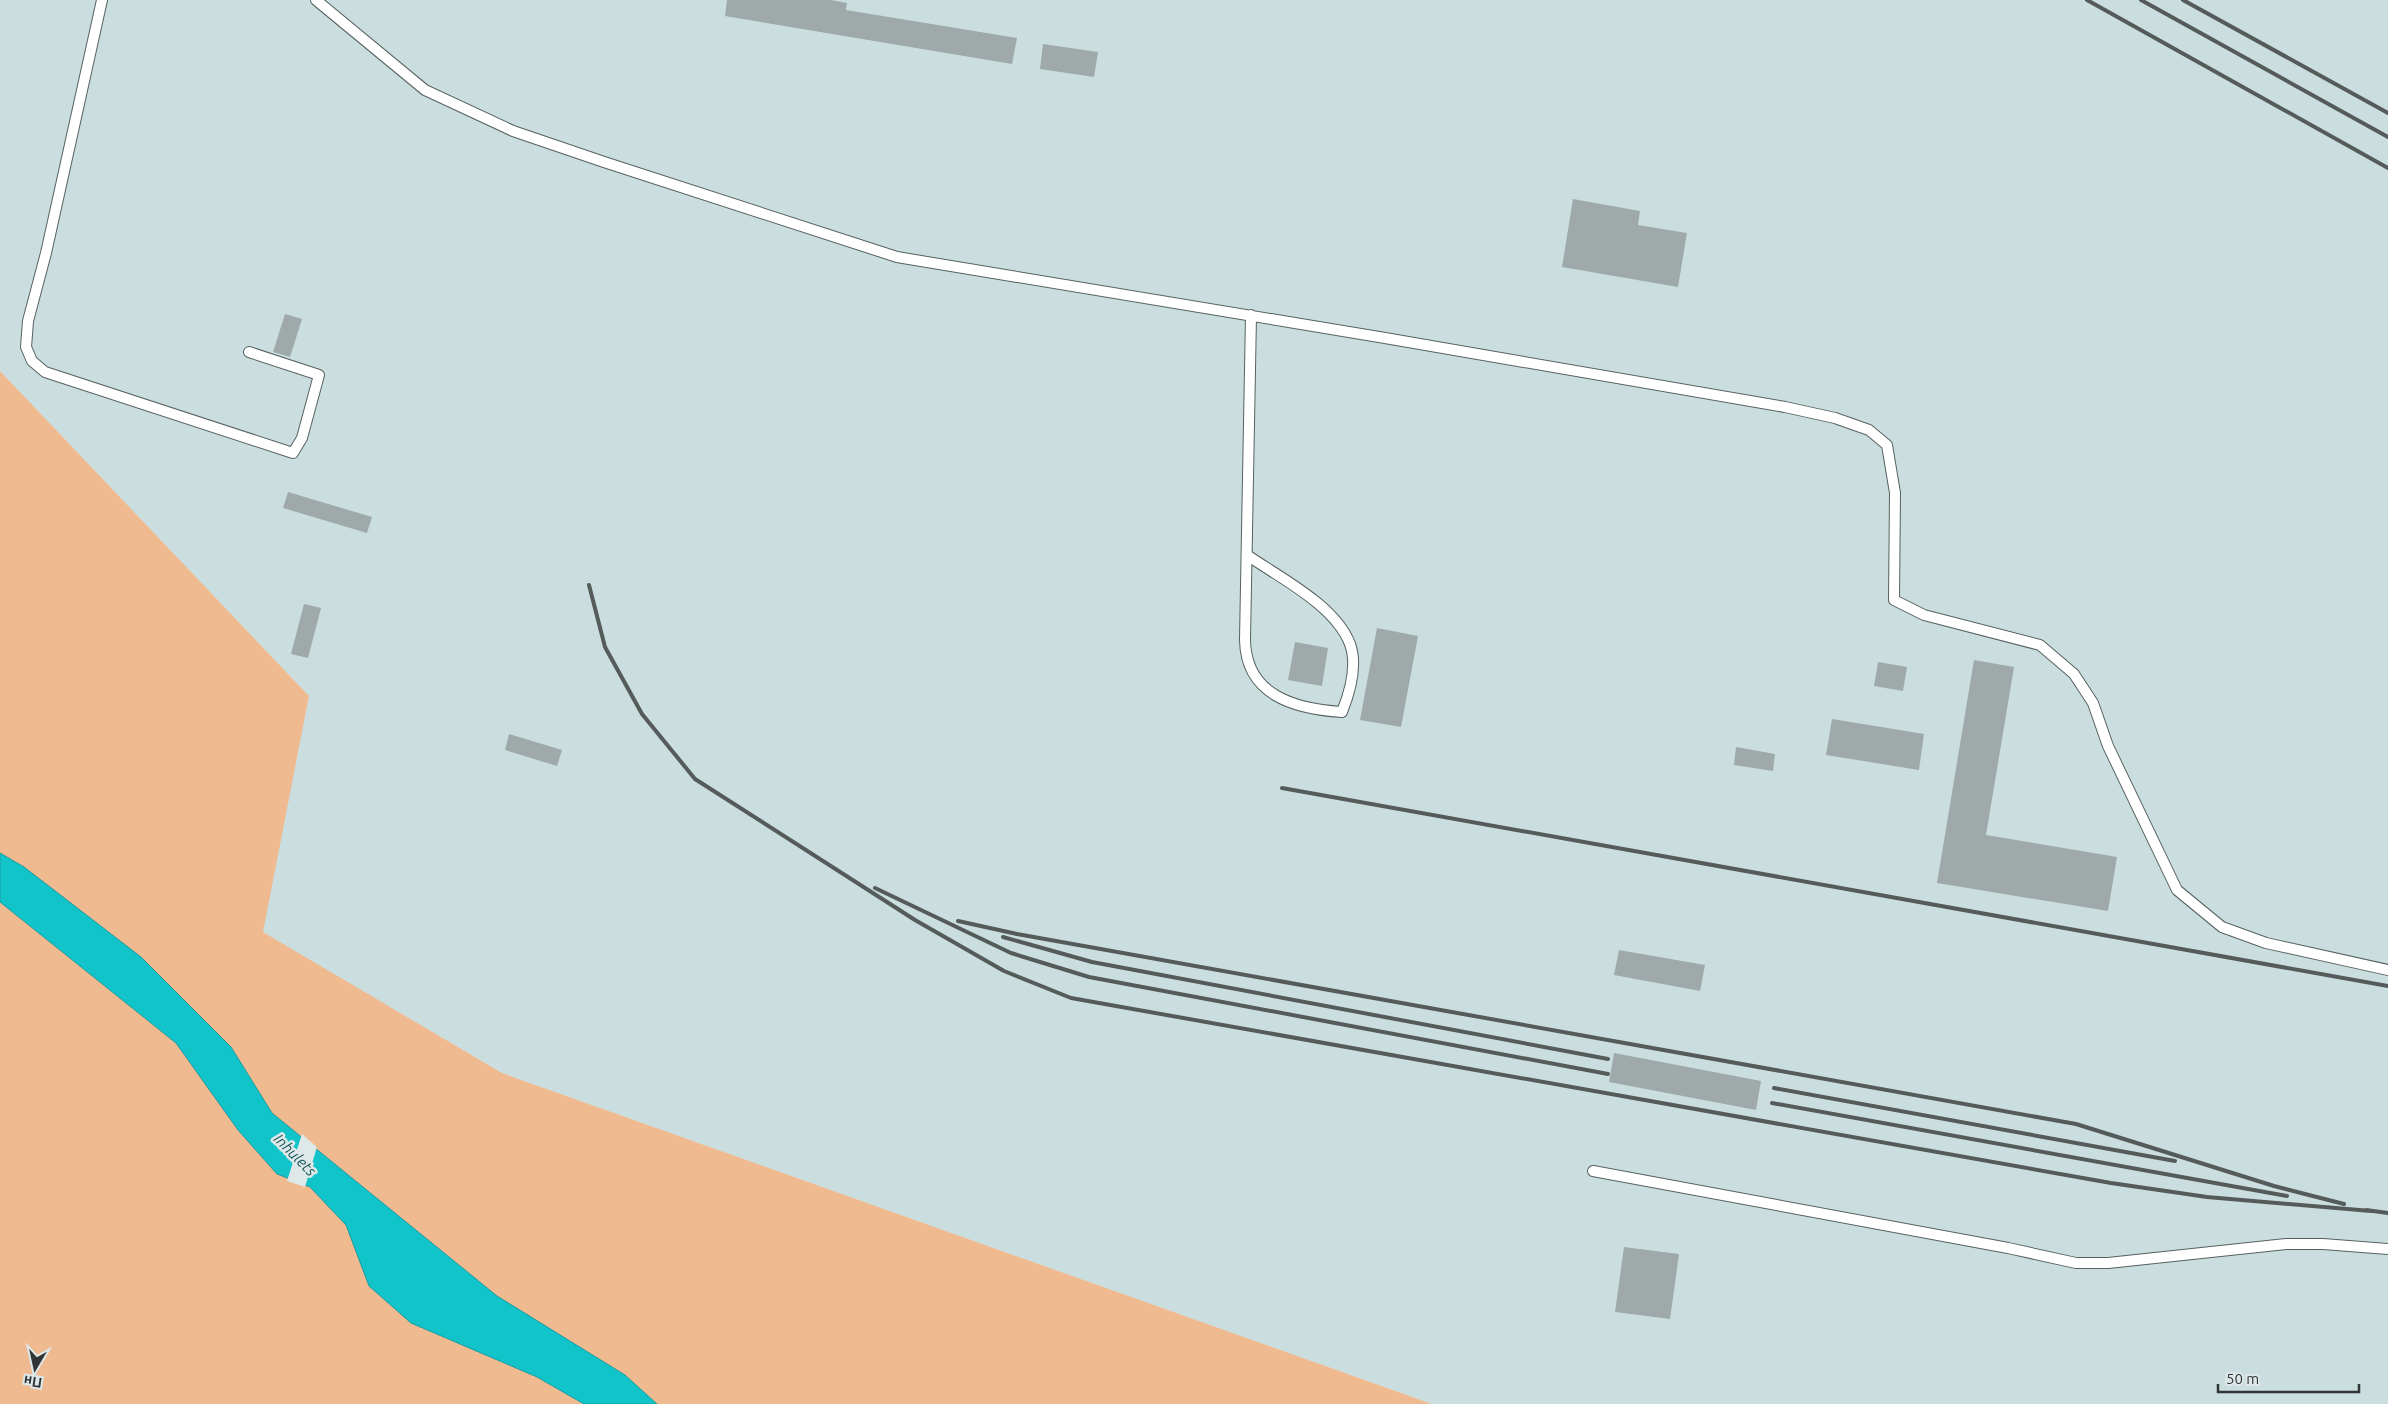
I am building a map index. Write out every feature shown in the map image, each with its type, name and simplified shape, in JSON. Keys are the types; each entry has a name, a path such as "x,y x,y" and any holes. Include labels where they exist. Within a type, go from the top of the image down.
{"lane":[{"path":"102,0 48,244 28,321 26,347 32,361 45,372 293,453 302,438 319,375 249,352"},
{"path":"316,0 424,90 514,131 897,257 1251,315 1785,407 1835,418 1869,430 1887,445 1895,493 1894,600 1924,615 2040,645 2074,674 2093,703 2108,746 2178,890 2222,927 2266,943 2340,961 2388,970"},
{"path":"1247,555 1327,611 1341,627 1351,646 1353,670 1349,693 1342,712 1321,710 1296,704 1262,686 1253,675 1246,657 1247,555 1251,315"},
{"path":"1593,1171 2008,1248 2076,1263 2108,1263 2286,1244 2388,1248"}],"shaded area":[{"path":"0,0 2388,0 2388,1404 1432,1404 502,1073 262,932 309,696 0,371"},
{"path":"0,371 309,696 263,932 502,1073 1432,1404 657,1404 625,1375 497,1296 272,1113 231,1047 24,867 0,853"},
{"path":"0,902 176,1043 238,1130 277,1174 310,1187 346,1225 369,1286 411,1323 537,1377 584,1404 0,1404"}],"water":[{"name":"Inhulets","path":"0,853 24,867 141,957 231,1047 272,1113 497,1296 625,1375 657,1404 584,1404 537,1377 411,1323 369,1286 346,1225 310,1187 277,1174 238,1130 176,1043 0,902"}],"pier":[{"path":"302,1134 317,1147 305,1187 287,1181"}],"building":[{"path":"727,0 831,0 847,3 846,10 1017,38 1012,64 725,16"},
{"path":"1043,44 1098,52 1094,77 1040,69"},
{"path":"1573,199 1640,211 1638,225 1687,233 1678,287 1562,267"},
{"path":"285,314 302,319 290,357 273,352"},
{"path":"288,492 372,517 367,533 283,508"},
{"path":"304,604 321,608 308,658 291,654"},
{"path":"1377,628 1418,636 1401,727 1360,720"},
{"path":"1295,642 1328,648 1322,686 1288,680"},
{"path":"1974,660 2014,667 1986,835 2117,857 2108,911 1937,883"},
{"path":"1878,662 1907,667 1903,691 1874,686"},
{"path":"1832,719 1924,734 1919,770 1826,755"},
{"path":"509,734 562,750 557,766 505,750"},
{"path":"1736,747 1775,754 1773,771 1734,765"},
{"path":"1619,950 1705,965 1700,991 1614,975"},
{"path":"1614,1053 1761,1081 1756,1110 1609,1082"},
{"path":"1624,1247 1679,1254 1670,1319 1615,1312"}],"railway":[{"path":"2087,0 2388,168"},
{"path":"2141,0 2388,137"},
{"path":"2183,0 2388,113"},
{"path":"589,585 605,647 642,714 695,779 915,920 1004,971 1071,998 2111,1183 2207,1197 2371,1211"},
{"path":"1282,788 2388,986"},
{"path":"875,888 1011,953 1089,977 1608,1074"},
{"path":"958,921 1017,934 2076,1124 2274,1186 2344,1204"},
{"path":"1003,937 1092,962 1608,1059"},
{"path":"1774,1088 2175,1161"},
{"path":"1772,1103 2287,1196"},
{"path":"2366,1210 2388,1213"}]}
